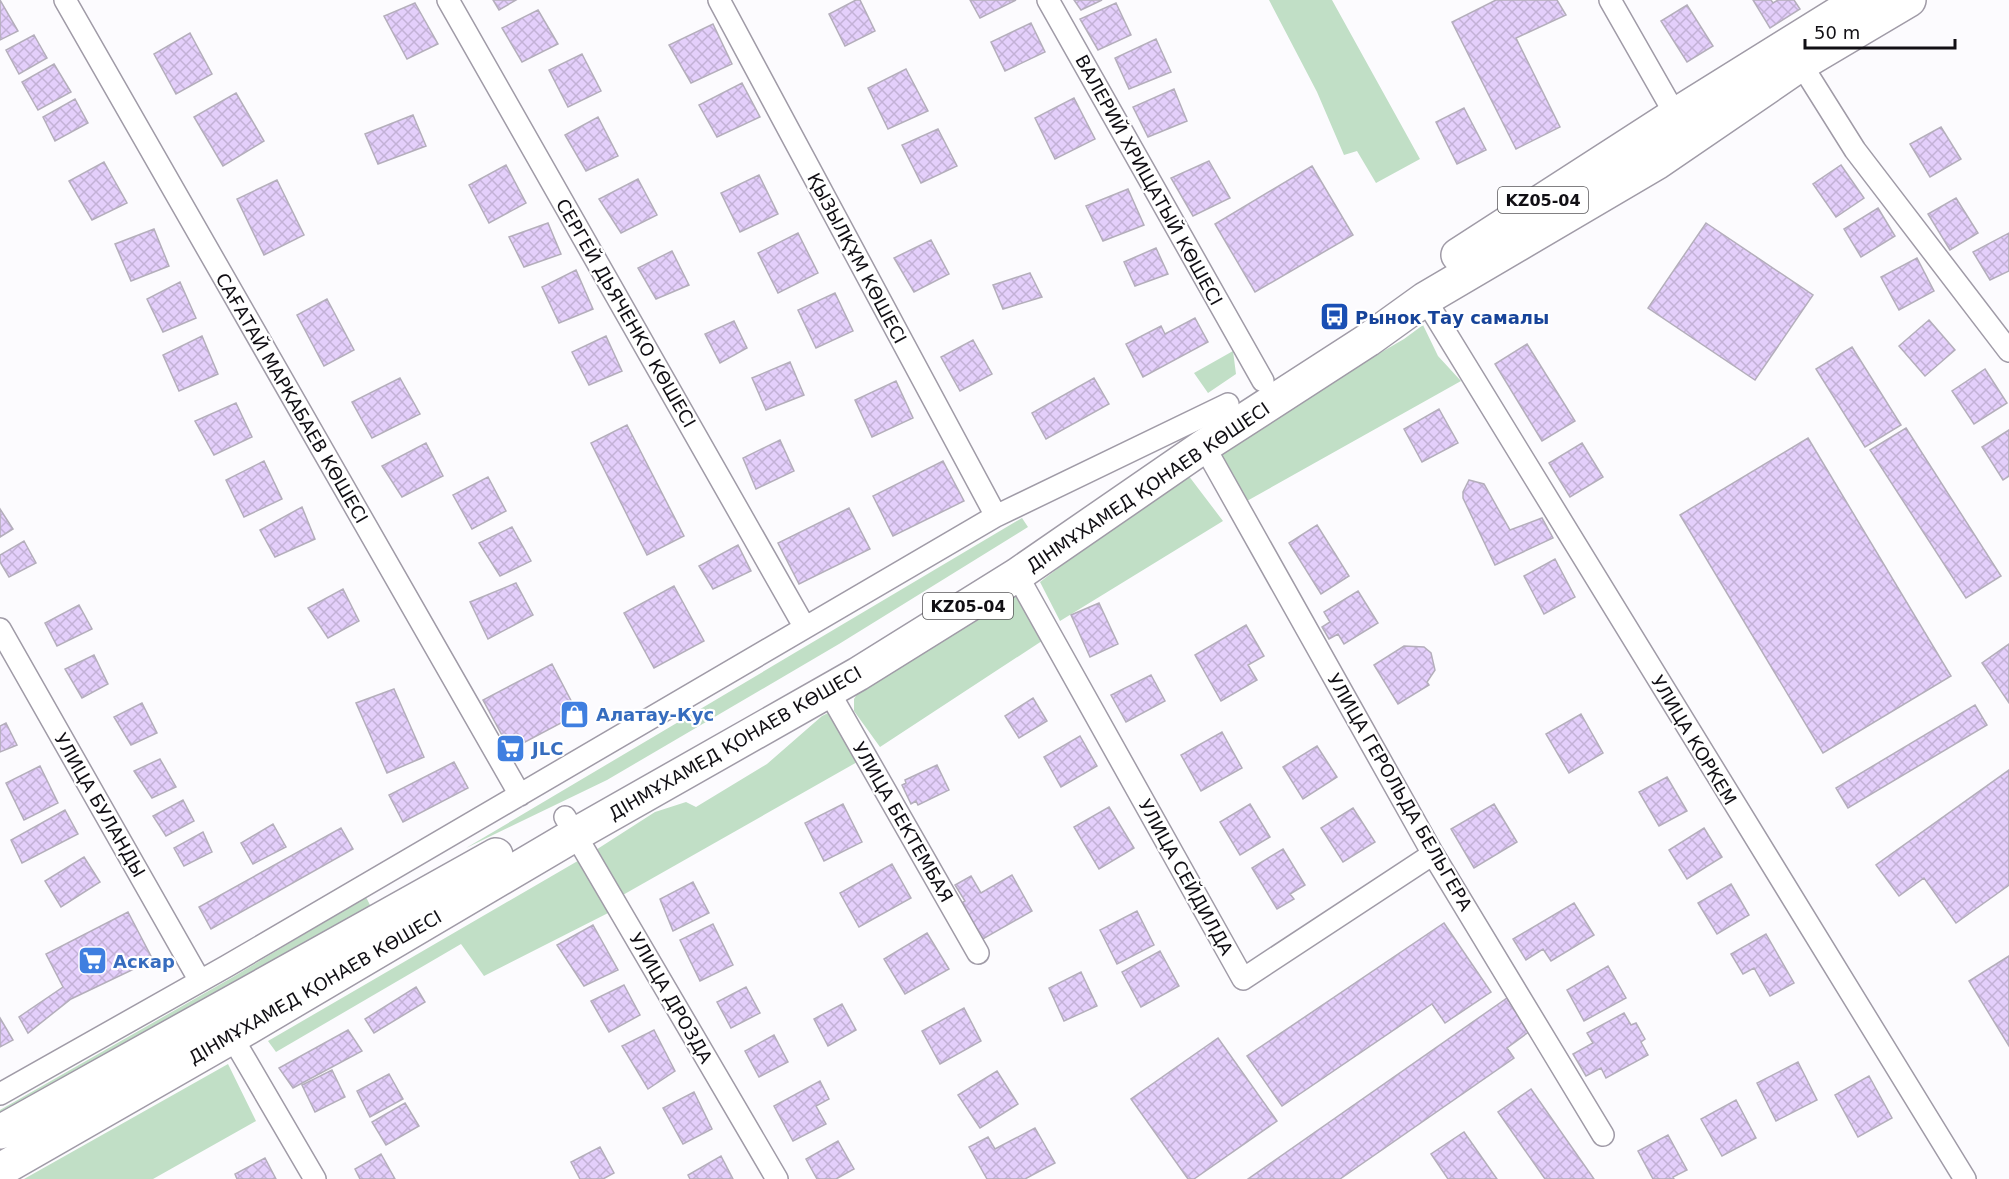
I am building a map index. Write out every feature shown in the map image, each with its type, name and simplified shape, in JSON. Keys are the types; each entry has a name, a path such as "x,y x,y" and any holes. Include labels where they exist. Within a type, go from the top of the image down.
{"main road":[{"name":"ДІНМҰХАМЕД ҚОНАЕВ КӨШЕСІ","path":"0,1132 570,825 828,692 1017,575 1204,446 1368,340 1425,299 1658,162 1801,64 1909,0"},
{"name":"ДІНМҰХАМЕД ҚОНАЕВ КӨШЕСІ","path":"0,1170 232,1038 570,825 916,617 1228,404 1257,371 1675,114 1846,4"}],"street":[{"name":"САҒАТАЙ МАРКАБАЕВ КӨШЕСІ","path":"65,0 520,795"},
{"name":"СЕРГЕЙ ДЬЯЧЕНКО КӨШЕСІ","path":"448,0 804,626"},
{"name":"ҚЫЗЫЛҚҰМ КӨШЕСІ","path":"719,0 996,516"},
{"name":"ВАЛЕРИЙ ХРИЩАТЫЙ КӨШЕСІ","path":"1048,0 1257,371"},
{"path":"1610,0 1675,114"},
{"path":"1801,64 1855,150 2009,351"},
{"name":"УЛИЦА КОРКЕМ","path":"1425,299 1965,1179"},
{"path":"0,1095 520,795 804,626 996,516 1228,404"},
{"name":"УЛИЦА ГЕРОЛЬДА БЕЛЬГЕРА","path":"1204,446 1433,854 1603,1135"},
{"name":"УЛИЦА СЕЙДИЛДА","path":"1017,575 1243,979 1433,854"},
{"name":"УЛИЦА БУЛАНДЫ","path":"0,629 200,981"},
{"name":"УЛИЦА БЕКТЕМБАЯ","path":"828,692 978,953"},
{"name":"УЛИЦА ДРОЗДА","path":"570,825 777,1179"},
{"path":"232,1038 315,1179"}],"green space":[{"path":"1269,0 1332,0 1420,159 1376,183 1357,151 1344,155 1317,92"},
{"path":"1423,325 1438,356 1461,381 1238,506 1208,453 1404,339"},
{"path":"1233,351 1236,374 1208,393 1194,373"},
{"path":"1185,471 1223,521 1060,621 1040,582"},
{"path":"1022,518 1028,527 839,644 607,780 466,848"},
{"path":"1024,588 1051,635 880,747 854,711 854,699 864,683"},
{"path":"838,708 866,757 614,900 618,908 484,976 461,944 276,1052 268,1041 588,855 655,812 686,802 696,807 767,764 822,716"},
{"path":"366,897 373,911 0,1122 0,1110 233,977"},
{"path":"228,1064 256,1121 153,1179 24,1179"}],"building":[{"path":"0,0 18,31 0,40"},
{"path":"493,0 516,0 499,10"},
{"path":"860,0 875,31 845,46 829,14"},
{"path":"970,0 1016,0 980,18"},
{"path":"1074,0 1102,0 1081,10"},
{"path":"1496,0 1557,0 1566,15 1516,38 1560,127 1516,149 1452,22"},
{"path":"1753,0 1771,0 1773,3 1778,0 1794,0 1800,9 1770,28"},
{"path":"415,3 438,44 407,59 384,16"},
{"path":"1116,3 1131,35 1098,50 1080,19"},
{"path":"1687,5 1713,46 1687,62 1661,21"},
{"path":"538,10 558,44 522,62 502,28"},
{"path":"1031,23 1045,52 1005,71 991,42"},
{"path":"713,24 732,64 691,83 669,45"},
{"path":"190,33 212,74 176,94 154,54"},
{"path":"34,35 47,58 19,74 6,50"},
{"path":"1156,39 1171,72 1129,89 1115,58"},
{"path":"582,54 601,91 568,107 549,70"},
{"path":"54,64 71,92 38,110 22,82"},
{"path":"906,69 928,111 888,129 868,88"},
{"path":"742,83 760,117 717,137 699,105"},
{"path":"1174,89 1187,121 1148,137 1133,107"},
{"path":"236,93 264,141 223,166 194,117"},
{"path":"1074,98 1095,139 1055,159 1035,118"},
{"path":"75,99 88,123 55,141 43,117"},
{"path":"1464,108 1486,150 1457,164 1436,122"},
{"path":"413,115 426,146 378,164 365,134"},
{"path":"598,117 618,156 586,171 565,135"},
{"path":"1941,127 1961,159 1930,177 1910,144"},
{"path":"938,129 957,166 921,183 902,145"},
{"path":"1209,161 1230,198 1193,216 1171,178"},
{"path":"104,162 127,203 92,220 69,181"},
{"path":"506,165 526,203 489,223 469,185"},
{"path":"1841,165 1864,198 1836,217 1813,184"},
{"path":"1312,166 1353,235 1255,292 1215,224"},
{"path":"759,175 778,214 740,232 721,193"},
{"path":"638,179 657,215 621,233 599,199"},
{"path":"277,180 304,235 264,255 237,199"},
{"path":"1128,189 1144,225 1103,241 1086,206"},
{"path":"1956,198 1978,233 1950,250 1928,214"},
{"path":"1878,208 1895,236 1861,257 1844,229"},
{"path":"548,223 561,254 524,267 509,237"},
{"path":"1706,223 1813,295 1755,380 1648,308"},
{"path":"154,229 169,266 131,281 115,244"},
{"path":"798,233 818,273 778,293 758,253"},
{"path":"2009,233 2009,271 1990,280 1973,252"},
{"path":"931,240 949,274 914,292 894,258"},
{"path":"1156,248 1168,274 1135,286 1124,262"},
{"path":"672,251 689,285 656,299 638,268"},
{"path":"1917,258 1934,291 1899,310 1881,277"},
{"path":"576,270 593,309 559,323 542,287"},
{"path":"1030,273 1042,297 1003,309 993,285"},
{"path":"180,282 196,318 163,332 147,299"},
{"path":"835,293 853,331 816,348 798,310"},
{"path":"327,299 354,350 324,366 297,315"},
{"path":"1195,318 1208,342 1143,377 1126,344 1161,326 1165,334"},
{"path":"1929,320 1955,350 1925,376 1899,346"},
{"path":"734,321 747,348 720,363 705,334"},
{"path":"202,336 218,374 179,391 163,355"},
{"path":"606,336 622,371 589,385 572,352"},
{"path":"973,340 992,374 960,391 941,357"},
{"path":"1527,344 1575,421 1542,441 1495,364"},
{"path":"1852,347 1901,425 1865,447 1816,369"},
{"path":"790,362 804,395 766,410 752,378"},
{"path":"1985,369 2007,403 1974,424 1952,391"},
{"path":"400,378 420,414 372,438 352,402"},
{"path":"1094,378 1109,404 1046,439 1032,413"},
{"path":"896,381 913,418 872,437 855,400"},
{"path":"236,403 252,437 214,455 195,421"},
{"path":"1439,409 1458,443 1422,462 1404,429"},
{"path":"627,425 684,536 647,555 591,443"},
{"path":"1906,428 2001,576 1966,598 1870,450"},
{"path":"2009,430 2009,476 2003,480 1982,447"},
{"path":"1808,438 1951,676 1823,753 1680,515"},
{"path":"780,440 794,471 756,489 743,458"},
{"path":"426,443 443,476 402,497 382,466"},
{"path":"1582,443 1603,477 1570,497 1549,463"},
{"path":"264,461 282,499 244,517 226,480"},
{"path":"943,461 964,501 893,536 873,496"},
{"path":"488,477 506,511 472,529 453,495"},
{"path":"1469,480 1484,484 1510,530 1542,518 1553,538 1495,565 1463,498 1463,492"},
{"path":"302,507 315,539 275,557 260,530"},
{"path":"849,508 870,549 799,584 778,543"},
{"path":"0,509 13,529 0,537"},
{"path":"1317,525 1349,576 1321,594 1289,543"},
{"path":"512,527 531,561 500,576 479,543"},
{"path":"24,541 36,563 9,577 0,562 0,555"},
{"path":"738,545 751,571 713,589 699,566"},
{"path":"1555,559 1575,597 1544,614 1524,576"},
{"path":"516,583 533,615 488,639 470,602"},
{"path":"674,586 704,641 654,668 624,613"},
{"path":"343,589 359,621 328,638 308,608"},
{"path":"1358,591 1378,623 1344,644 1338,634 1329,639 1322,627 1330,622 1324,612"},
{"path":"1099,603 1118,644 1090,657 1071,615"},
{"path":"79,605 92,629 57,646 45,623"},
{"path":"1246,625 1264,656 1248,665 1257,680 1221,701 1195,655"},
{"path":"2009,644 2009,703 1982,663"},
{"path":"1404,646 1424,647 1431,653 1435,670 1427,682 1429,685 1398,704 1374,665"},
{"path":"94,655 108,684 82,698 65,669"},
{"path":"552,664 578,714 510,750 483,700"},
{"path":"1151,675 1165,701 1126,722 1111,695"},
{"path":"394,689 424,757 387,773 356,703"},
{"path":"1033,698 1047,721 1019,738 1005,716"},
{"path":"142,703 157,733 131,745 114,717"},
{"path":"1975,705 1987,725 1848,808 1836,788"},
{"path":"1581,714 1603,753 1569,773 1546,734"},
{"path":"6,723 17,745 0,752 0,726"},
{"path":"1222,732 1242,768 1201,791 1181,755"},
{"path":"1080,736 1097,766 1061,787 1044,757"},
{"path":"1317,746 1337,777 1303,799 1283,767"},
{"path":"160,759 176,787 152,798 134,771"},
{"path":"454,762 468,788 403,822 389,795"},
{"path":"937,765 949,790 918,805 916,801 911,804 902,785 906,783 905,780"},
{"path":"40,766 58,803 24,820 6,783"},
{"path":"2009,770 2009,885 1956,923 1924,878 1899,896 1876,865"},
{"path":"1667,777 1687,811 1659,826 1639,792"},
{"path":"183,800 194,821 166,836 153,816"},
{"path":"843,804 862,842 824,861 805,823"},
{"path":"1250,804 1270,837 1240,855 1220,822"},
{"path":"1494,804 1517,842 1474,868 1451,829"},
{"path":"1109,807 1134,848 1099,869 1074,827"},
{"path":"1353,808 1375,842 1343,862 1321,828"},
{"path":"65,810 78,834 22,863 11,840"},
{"path":"273,824 286,847 253,864 241,843"},
{"path":"341,828 353,849 211,929 199,907"},
{"path":"1704,828 1722,857 1687,879 1669,850"},
{"path":"203,832 212,852 184,866 174,848"},
{"path":"1283,849 1305,885 1290,894 1294,899 1277,909 1252,868"},
{"path":"84,857 100,882 61,907 45,881"},
{"path":"892,864 911,898 859,927 840,893"},
{"path":"1012,875 1032,911 981,940 960,904 965,901 955,885 971,876 981,893"},
{"path":"693,882 709,913 673,931 660,899"},
{"path":"1731,884 1749,915 1717,934 1698,903"},
{"path":"1574,903 1594,935 1551,961 1543,949 1526,960 1513,939"},
{"path":"1137,911 1154,945 1117,964 1100,930"},
{"path":"128,912 153,960 71,999 28,1033 19,1017 63,987 46,954"},
{"path":"1444,923 1491,992 1445,1023 1432,1004 1282,1106 1247,1056"},
{"path":"713,924 733,965 700,981 680,940"},
{"path":"593,925 618,970 584,986 557,945"},
{"path":"927,933 949,969 905,994 884,959"},
{"path":"1766,934 1794,983 1770,996 1754,968 1743,974 1731,954"},
{"path":"1160,951 1179,986 1141,1007 1122,972"},
{"path":"2009,956 2009,1046 1969,981"},
{"path":"1608,966 1626,998 1584,1021 1567,990"},
{"path":"1081,972 1097,1006 1064,1021 1049,988"},
{"path":"624,985 640,1015 609,1032 591,1001"},
{"path":"416,987 425,1002 374,1033 365,1019"},
{"path":"746,987 760,1013 731,1028 717,1002"},
{"path":"1507,998 1530,1031 1507,1048 1514,1058 1340,1179 1248,1179"},
{"path":"842,1004 856,1030 828,1046 814,1019"},
{"path":"964,1008 981,1041 940,1064 922,1031"},
{"path":"1624,1013 1631,1025 1636,1023 1645,1039 1641,1042 1648,1055 1606,1078 1601,1068 1586,1076 1573,1054 1593,1043 1587,1033"},
{"path":"0,1018 13,1040 0,1047"},
{"path":"348,1030 362,1051 293,1088 279,1068"},
{"path":"654,1030 675,1071 648,1089 622,1046"},
{"path":"774,1035 788,1062 759,1077 745,1051"},
{"path":"1218,1038 1277,1121 1194,1179 1188,1179 1131,1099"},
{"path":"1798,1062 1817,1100 1776,1121 1757,1083"},
{"path":"332,1070 345,1097 315,1112 302,1085"},
{"path":"997,1071 1018,1104 980,1128 958,1095"},
{"path":"389,1074 403,1099 370,1117 357,1091"},
{"path":"1869,1076 1892,1118 1858,1137 1835,1095"},
{"path":"820,1081 829,1099 816,1106 826,1124 793,1141 774,1106"},
{"path":"1531,1089 1594,1179 1545,1179 1498,1112"},
{"path":"694,1092 712,1129 683,1144 663,1108"},
{"path":"1736,1100 1756,1138 1722,1156 1701,1119"},
{"path":"405,1103 419,1126 386,1145 372,1122"},
{"path":"1035,1128 1055,1163 1025,1179 987,1179 969,1147 988,1137 995,1149"},
{"path":"1464,1132 1497,1179 1448,1179 1431,1154"},
{"path":"1668,1135 1687,1170 1673,1177 1674,1179 1653,1179 1638,1151"},
{"path":"838,1141 854,1169 836,1179 817,1179 806,1159"},
{"path":"600,1147 614,1173 603,1179 580,1179 571,1162"},
{"path":"381,1154 395,1179 360,1179 355,1169"},
{"path":"721,1156 733,1179 690,1179 688,1175"},
{"path":"265,1158 276,1179 237,1179 235,1174"}],"place":[{"name":"Рынок Тау самалы","path":"1334,317"},
{"name":"Алатау-Кус","path":"575,714"},
{"name":"JLC","path":"511,748"},
{"name":"Аскар","path":"92,961"}]}
